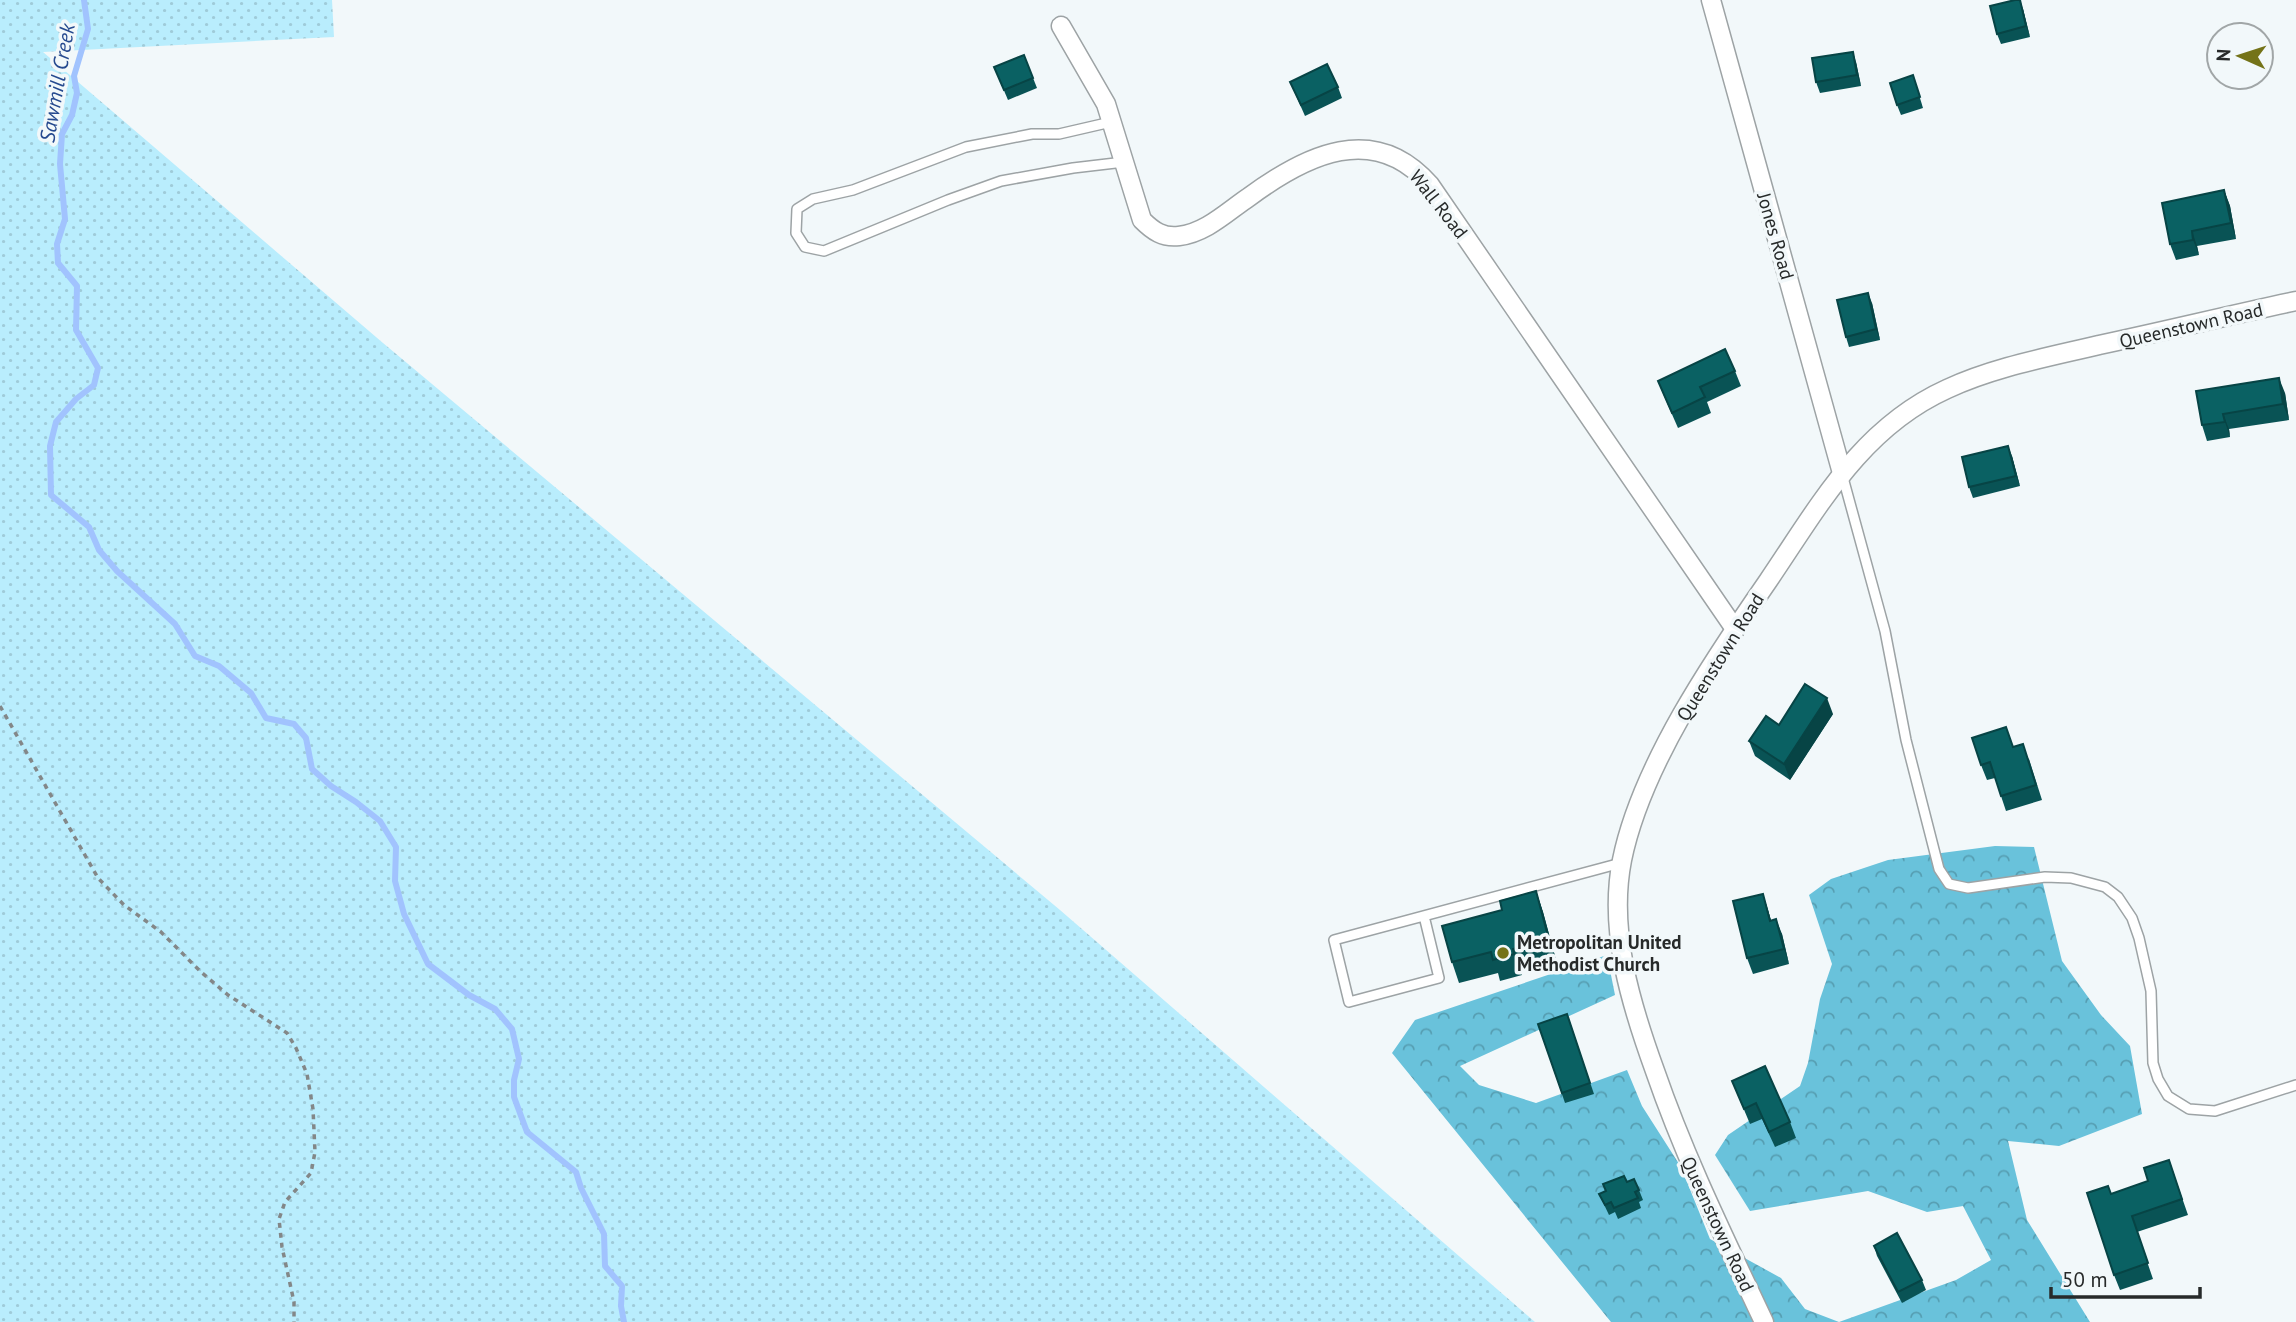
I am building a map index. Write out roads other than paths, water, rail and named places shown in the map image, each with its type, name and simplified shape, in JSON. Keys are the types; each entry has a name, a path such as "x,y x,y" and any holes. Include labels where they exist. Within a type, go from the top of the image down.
{"street":[{"name":"Jones Road","path":"1711,0 1842,473"},
{"name":"Wall Road","path":"1061,26 1106,104 1142,220 1152,231 1166,236 1181,236 1205,227 1264,186 1302,164 1325,155 1364,149 1384,153 1416,169 1430,185 1735,629"},
{"name":"Queenstown Road","path":"1764,1322 1695,1176 1644,1042 1625,969 1619,928 1621,863 1628,835 1656,766 1685,709 1735,629 1842,473 1866,445 1894,421 1948,388 2008,368 2296,301"}],"lane":[{"path":"1111,122 1059,134 1032,134 967,148 853,190 813,199 797,209 796,233 805,247 824,251 1001,181 1124,162"},
{"path":"1842,473 1885,631 1906,740 1939,869 1949,884 1968,888 2045,877 2071,878 2105,887 2118,897 2132,918 2139,938 2151,991 2153,1063 2168,1096 2189,1109 2215,1111 2296,1085"},
{"path":"1424,916 1438,978 1349,1002 1334,940 1621,863"}],"waterway":[{"name":"Sawmill Creek","path":"84,0 88,29 74,76 77,93 72,115 62,134 60,164 65,219 57,244 58,263 77,286 76,330 98,368 94,385 76,399 56,422 50,446 51,495 89,527 99,550 117,571 175,624 195,656 219,666 251,693 266,718 294,724 306,738 312,769 380,821 396,847 395,881 404,914 428,964 469,995 495,1009 512,1029 519,1059 514,1080 514,1097 527,1132 576,1172 604,1234 605,1266 622,1286 621,1306 624,1322"}],"place":[{"name":"Metropolitan United Methodist Church","path":"1503,953"}]}
